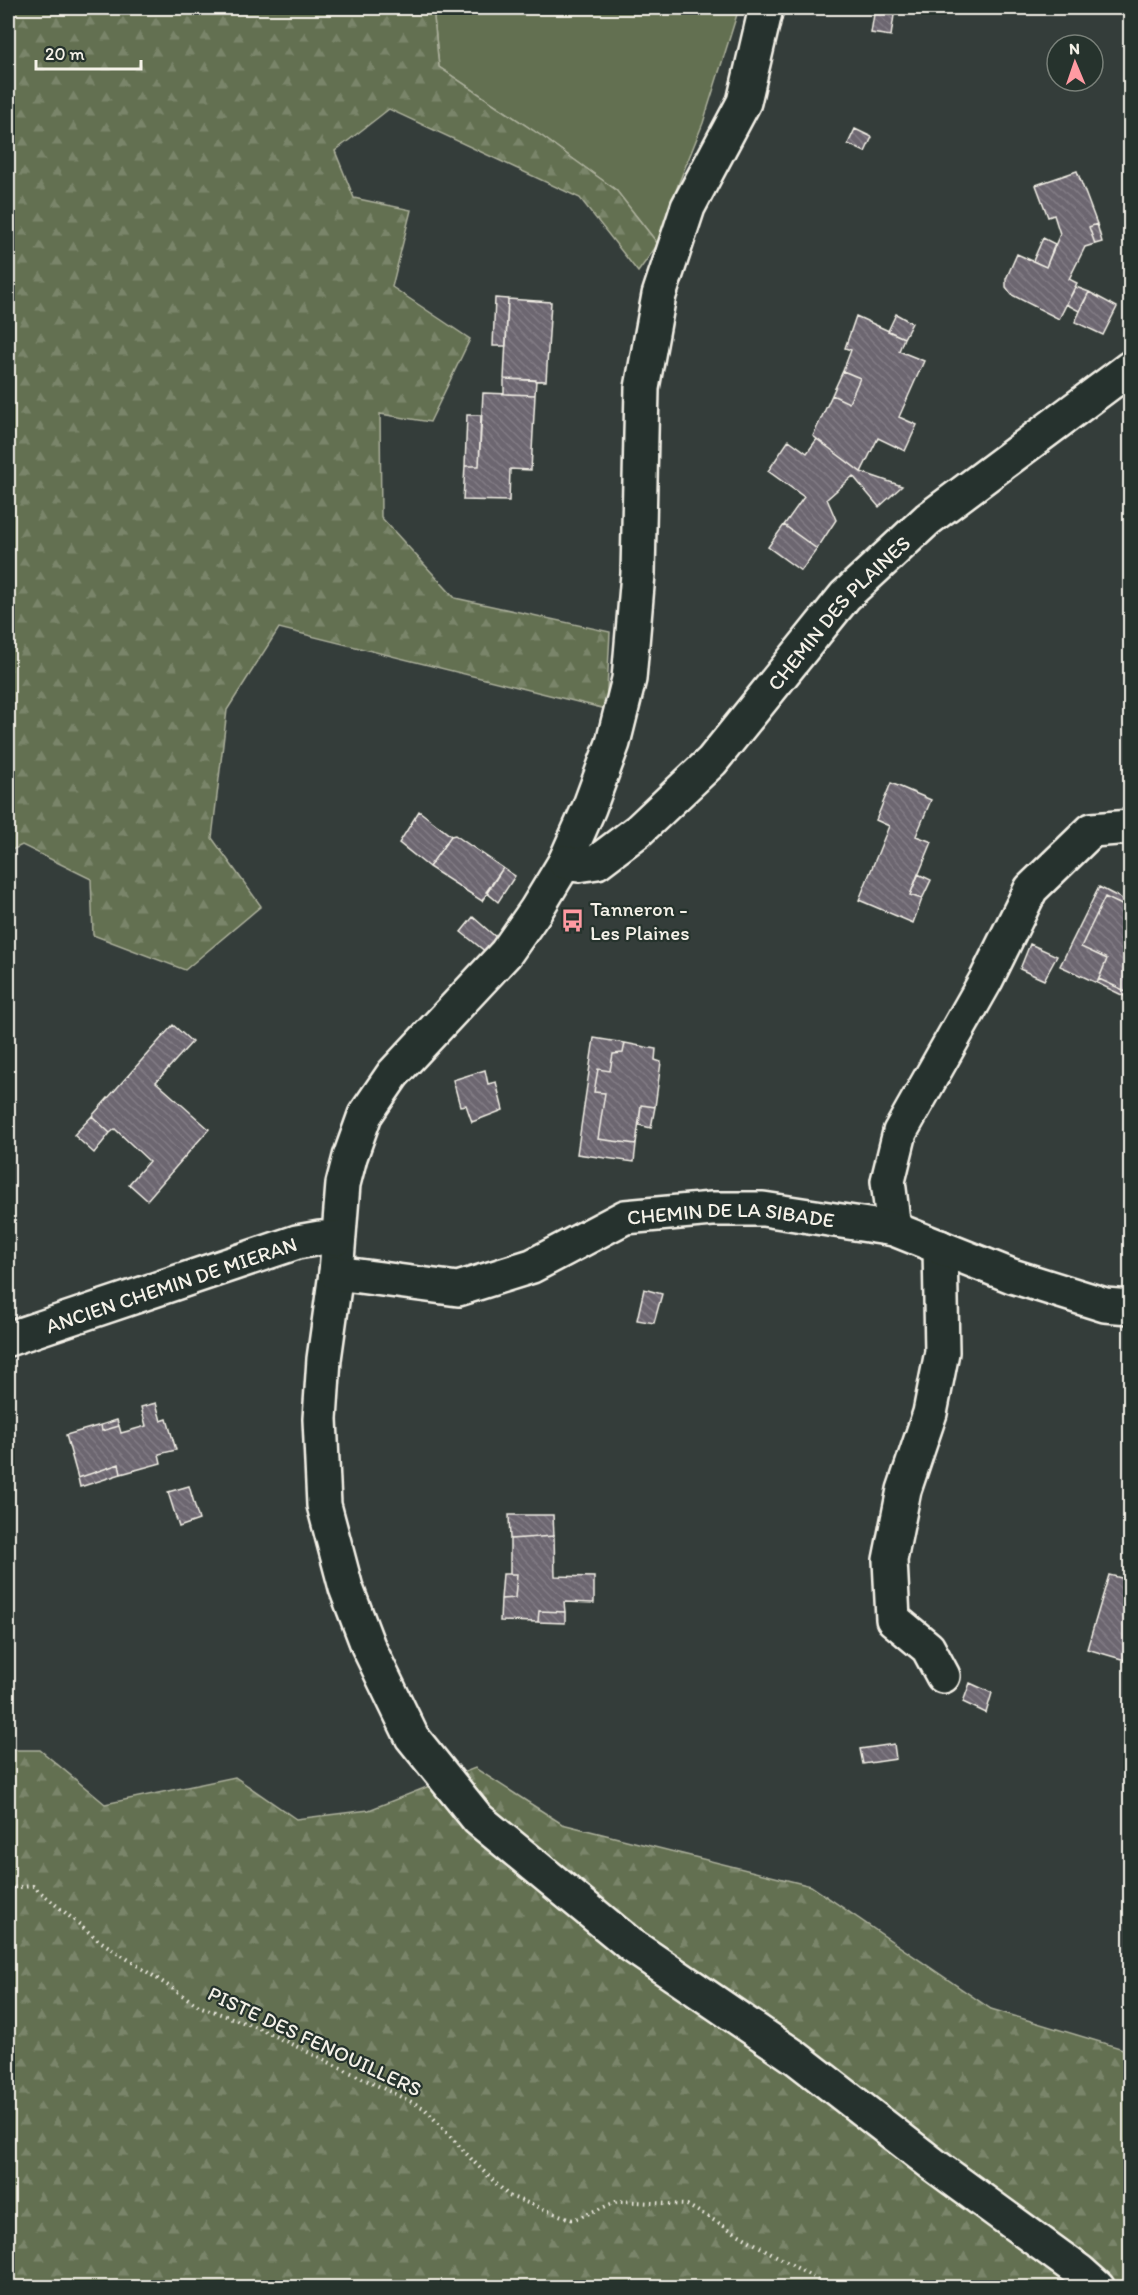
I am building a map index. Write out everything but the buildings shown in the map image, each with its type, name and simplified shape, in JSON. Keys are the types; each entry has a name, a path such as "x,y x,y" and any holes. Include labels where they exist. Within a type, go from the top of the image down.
{"street":[{"path":"765,8 744,102 688,207 659,295 642,388 638,574 629,679 613,743 565,862 536,910 506,953 393,1074 365,1115 350,1157 343,1184 336,1273 324,1359 320,1419 324,1505 346,1588 368,1646 407,1727 412,1737 478,1819 631,1945 795,2057 934,2165 1079,2271 1098,2288"},
{"name":"CHEMIN DES PLAINES","path":"565,862 578,865 597,862 638,831 712,761 845,596 928,519 1131,368"},
{"path":"894,1229 888,1181 900,1132 986,980 1031,889 1092,830 1131,827"},
{"name":"CHEMIN DE LA SIBADE","path":"336,1273 458,1289 532,1266 624,1217 712,1209 763,1209 894,1229 1012,1276 1105,1305 1131,1307"},
{"name":"ANCIEN CHEMIN DE MIERAN","path":"8,1339 297,1242 338,1238"},
{"path":"940,1247 942,1352 930,1413 904,1490 890,1560 893,1619 928,1648 943,1676"}],"path":[{"name":"PISTE DES FENOUILLERS","path":"8,1888 33,1886 97,1940 200,2006 256,2027 424,2108 509,2196 573,2220 618,2201 687,2205 832,2288"}],"green space":[{"path":"8,8 433,8 439,67 543,137 616,190 658,244 638,272 580,198 389,109 335,151 354,198 411,210 392,287 470,339 430,422 380,414 381,517 455,598 610,632 606,709 279,628 227,710 212,838 261,906 185,970 93,935 91,879 22,845 8,852"},
{"path":"433,8 739,8 703,123 678,185 658,244 616,190 543,137 439,67"},
{"path":"8,1750 40,1750 105,1804 235,1777 296,1819 369,1810 475,1768 562,1824 811,1886 991,2009 1130,2051 1130,2287 8,2287"}],"place":[{"name":"Tanneron - Les Plaines","path":"572,920"}]}
